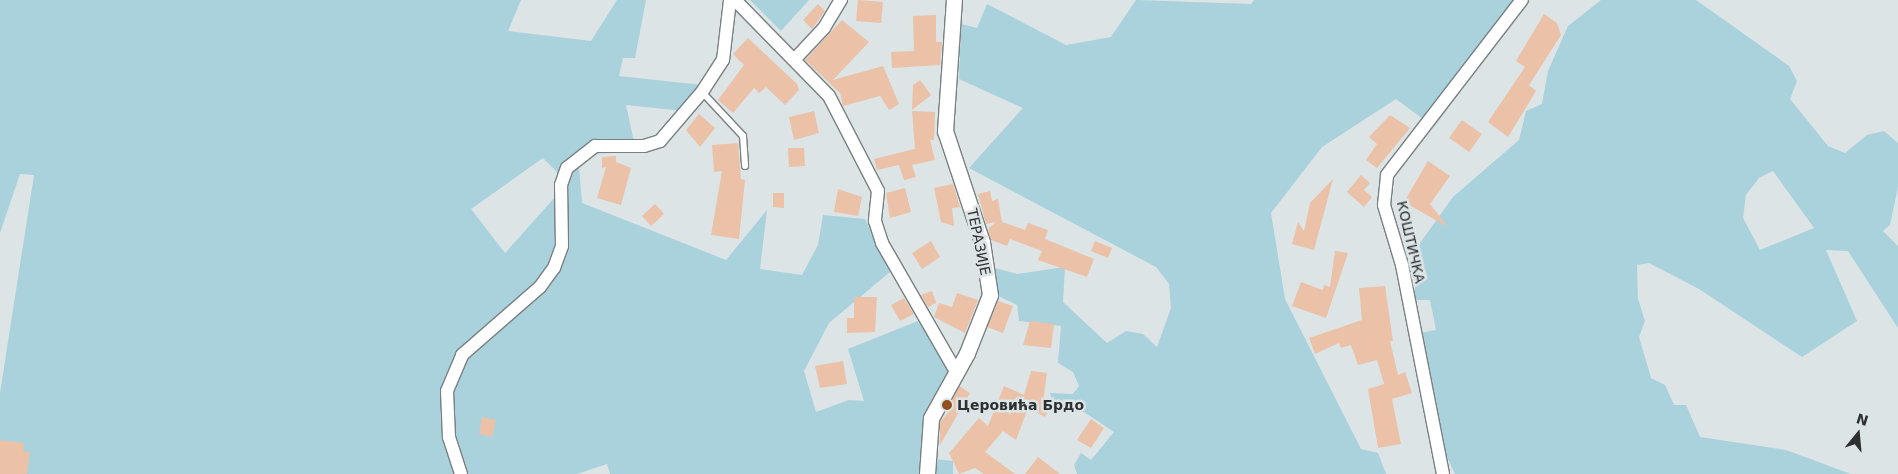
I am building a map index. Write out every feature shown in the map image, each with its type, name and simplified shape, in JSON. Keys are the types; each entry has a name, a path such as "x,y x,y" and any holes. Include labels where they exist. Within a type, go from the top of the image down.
{"street":[{"path":"461,474 449,437 447,391 462,355 540,287 554,268 562,246 561,185 567,168 595,146 656,144 702,92 726,52 730,0"},
{"path":"735,0 829,96 869,167 878,191 875,221 882,243 954,370"},
{"path":"794,60 824,28 841,0"},
{"name":"ТЕРАЗИЈЕ","path":"928,474 931,418 954,370 967,353 990,295 982,242 946,130 954,0"},
{"name":"КОШТИЧКА","path":"1443,474 1402,265 1384,205 1387,175 1522,0"}],"lane":[{"path":"702,92 743,136 745,166"}],"shaded area":[{"path":"0,0 521,0 508,31 591,41 617,0 646,0 635,58 623,58 619,76 702,85 684,111 626,105 636,151 578,155 582,203 726,260 767,210 760,269 802,275 818,245 823,215 865,219 890,272 829,323 804,371 816,412 849,400 864,401 848,349 928,317 954,359 941,390 933,459 953,461 953,474 610,474 607,464 577,474 5,474 0,462 0,393 34,175 20,174 0,233","holes":["543,158 557,172 556,196 505,253 471,209"]},
{"path":"750,0 809,0 781,31"},
{"path":"1136,0 1251,4 1254,0 1526,0 1434,127 1396,99 1322,147 1271,213 1285,299 1361,449 1378,453 1386,474 1077,474 1074,465 1081,453 1091,460 1114,432 1084,412 1055,411 1050,393 1073,394 1079,386 1073,372 1058,363 1061,326 1019,321 1017,305 998,296 995,268 1017,274 1065,267 1063,302 1107,343 1126,331 1143,334 1157,347 1171,308 1169,284 1156,267 969,168 1023,108 959,79 961,24 977,28 987,4 1066,45 1111,37"},
{"path":"1601,0 1696,0 1789,66 1797,81 1790,99 1828,146 1845,153 1867,135 1884,131 1898,143 1898,187 1890,225 1883,231 1898,246 1898,328 1848,251 1826,250 1857,321 1802,357 1699,289 1649,263 1637,265 1638,299 1645,321 1639,337 1651,378 1665,385 1674,405 1686,405 1700,437 1786,450 1851,474 1455,474 1445,453 1420,333 1436,330 1430,300 1415,300 1415,250 1453,197 1519,140 1526,111 1542,104 1548,71 1568,26","holes":["1773,171 1814,228 1760,250 1743,218 1746,195 1759,178"]}],"building":[{"path":"858,0 883,2 881,23 856,21"},
{"path":"818,4 825,11 812,29 803,20"},
{"path":"1544,14 1557,23 1561,35 1529,85 1536,91 1508,137 1488,122 1525,67 1516,61"},
{"path":"936,15 936,42 942,42 940,65 892,68 891,52 914,51 913,16"},
{"path":"842,20 869,42 833,80 883,66 899,104 889,110 880,96 843,106 840,93 805,60"},
{"path":"748,38 797,84 799,90 785,105 766,87 759,93 754,88 733,113 718,100 744,65 733,54"},
{"path":"920,80 931,95 912,110 913,85"},
{"path":"814,111 819,133 794,140 789,117"},
{"path":"912,111 935,112 934,140 930,140 935,160 912,165 916,177 904,180 899,165 877,170 874,159 915,149"},
{"path":"699,114 715,128 700,147 686,130"},
{"path":"1390,115 1410,128 1377,168 1366,160 1377,144 1369,137"},
{"path":"1462,120 1482,134 1469,152 1449,138"},
{"path":"738,143 741,179 745,180 739,239 711,235 722,171 714,172 712,145"},
{"path":"788,148 804,148 805,166 789,167"},
{"path":"616,156 616,162 631,168 621,205 597,198 606,167 602,168 602,157"},
{"path":"1428,161 1450,176 1430,204 1448,227 1404,202"},
{"path":"1361,175 1370,183 1364,190 1372,197 1364,207 1347,192"},
{"path":"1333,179 1314,250 1292,244 1298,222 1304,231 1310,203"},
{"path":"953,184 960,207 952,208 954,226 941,222 934,188"},
{"path":"905,188 911,212 890,218 886,193"},
{"path":"838,189 862,197 858,216 834,212"},
{"path":"990,191 992,201 998,199 1002,222 1025,230 1028,223 1048,230 1045,239 1094,259 1087,277 1038,260 1042,251 1010,239 1007,246 991,240 988,229 996,222 986,224 978,194"},
{"path":"773,193 784,193 784,208 773,207"},
{"path":"655,204 664,214 651,226 642,216"},
{"path":"931,241 940,257 922,269 912,253"},
{"path":"1095,241 1112,248 1108,258 1091,251"},
{"path":"1335,251 1348,253 1326,318 1292,306 1301,282 1323,290 1324,285 1330,287"},
{"path":"1385,286 1393,341 1390,341 1398,375 1405,372 1412,393 1392,399 1401,444 1378,448 1368,389 1384,384 1377,360 1358,365 1351,345 1341,348 1339,343 1315,354 1309,338 1362,320 1359,288"},
{"path":"932,291 936,303 928,307 921,295"},
{"path":"957,293 978,300 965,333 934,317 939,303 952,307"},
{"path":"854,297 877,297 875,332 847,333 847,318 854,318"},
{"path":"904,298 914,314 900,321 891,305"},
{"path":"998,301 1013,306 1003,333 987,327"},
{"path":"1030,321 1054,324 1051,348 1023,345"},
{"path":"843,361 847,384 820,388 815,366"},
{"path":"1031,371 1047,373 1043,401 1051,405 1045,417 1028,408 1016,440 1003,431 985,452 1015,474 984,474 975,468 959,474 949,453 979,418 988,426 1004,386 1024,395"},
{"path":"959,386 970,393 940,445 940,422 954,406 950,404"},
{"path":"482,417 496,420 492,437 479,434"},
{"path":"1091,419 1104,428 1091,448 1077,440"},
{"path":"0,440 24,443 23,451 30,452 27,474 0,474"},
{"path":"1038,457 1060,474 1025,474"}],"place":[{"name":"Церовића Брдо","path":"947,405"}]}
